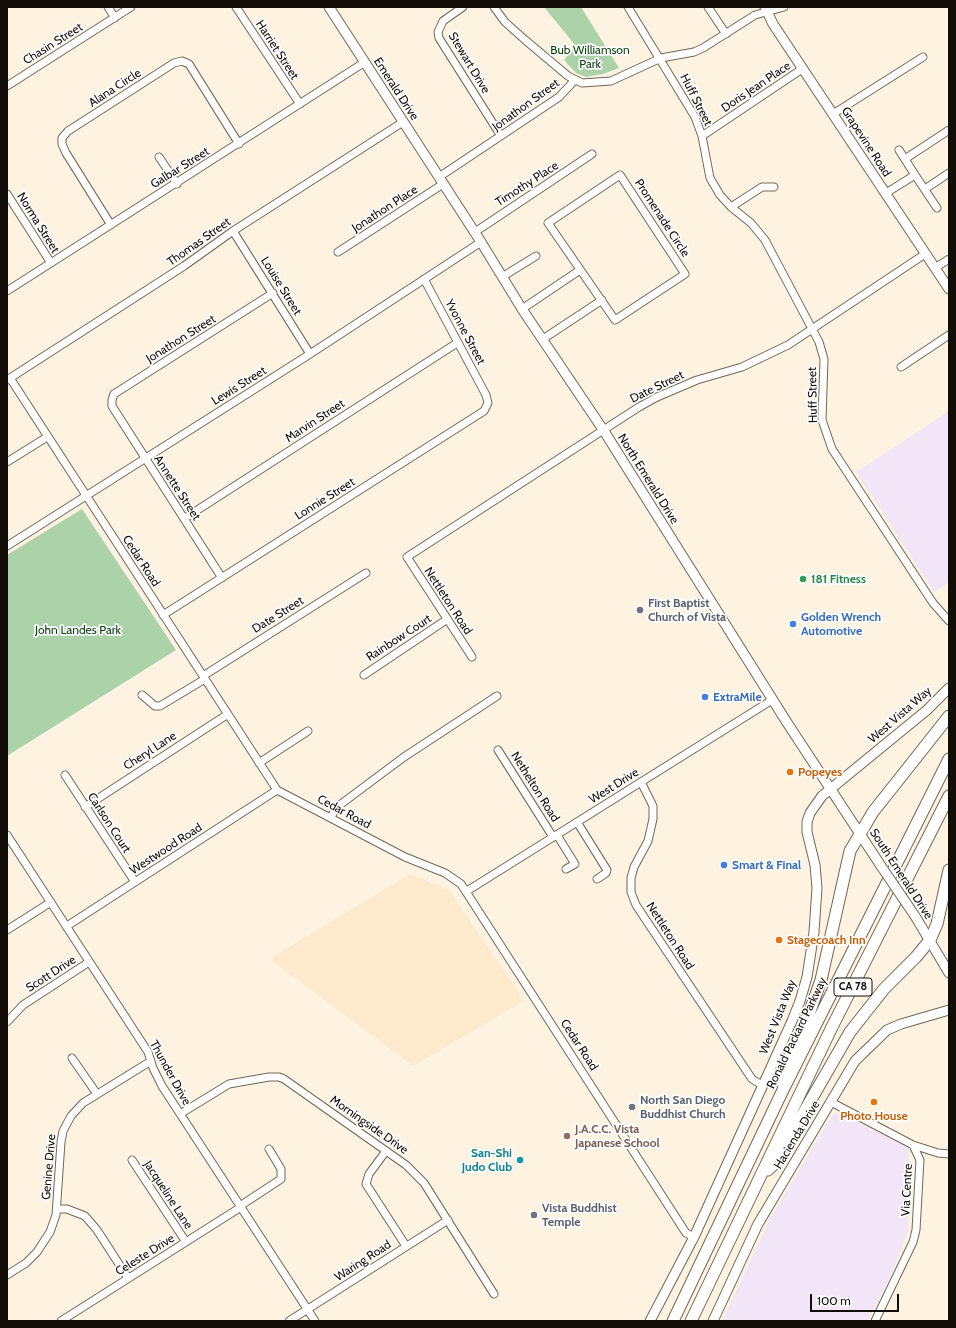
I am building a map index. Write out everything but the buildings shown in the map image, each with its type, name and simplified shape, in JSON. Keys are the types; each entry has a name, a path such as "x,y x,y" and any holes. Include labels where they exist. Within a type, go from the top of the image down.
{"highway":[{"path":"782,1092 784,1070 809,1014 820,980 850,851 873,812 949,716"},
{"name":"Ronald Packard Parkway","path":"673,1321 782,1092 949,760"},
{"name":"CA 78","path":"691,1321 832,1027 949,796"},
{"path":"758,1179 774,1164 850,1032 884,988 916,957 930,940 937,924 949,870"}],"main road":[{"name":"Emerald Drive","path":"332,8 441,180"},
{"name":"Grapevine Road","path":"766,9 773,24 802,69 949,289"},
{"name":"North Emerald Drive","path":"441,180 522,309 604,431 772,700 831,788"},
{"name":"West Vista Way","path":"650,1321 694,1237 792,1021 807,977 814,932 817,888 815,865 807,832 807,822 816,803 831,788 927,710 949,688"},
{"name":"South Emerald Drive","path":"831,788 915,916 949,972"},
{"name":"Hacienda Drive","path":"712,1321 758,1224 855,1061 886,1030 949,1010"}],"street":[{"path":"108,7 114,18"},
{"name":"Chasin Street","path":"7,86 131,7"},
{"name":"Harriet Street","path":"236,7 300,104"},
{"name":"Stewart Drive","path":"463,7 442,21 438,32 439,38 501,136"},
{"path":"494,7 505,22 574,81"},
{"name":"Huff Street","path":"628,7 661,58 695,117 702,136 710,178 720,195 731,207 751,223 765,240 819,342 824,359 822,420 832,449 933,603 949,621"},
{"path":"708,7 726,34"},
{"name":"Jonathon Street","path":"441,180 501,136 559,97 574,81 582,83 611,81 661,58 694,52 766,9 784,7"},
{"path":"833,114 923,57"},
{"name":"Alana Circle","path":"111,225 66,153 62,144 62,138 68,131 174,63 182,61 189,64 239,144"},
{"name":"Galbar Street","path":"7,291 365,62"},
{"name":"Doris Jean Place","path":"702,136 802,69"},
{"name":"Thomas Street","path":"8,379 184,266 233,231 403,122"},
{"path":"905,159 949,130"},
{"path":"899,150 937,208"},
{"name":"Timothy Place","path":"474,232 592,154"},
{"path":"159,157 176,184"},
{"path":"925,189 949,173"},
{"path":"886,193 915,174"},
{"name":"Promenade Circle","path":"620,175 686,274 615,320 580,270 548,223 620,175"},
{"name":"Jonathon Place","path":"338,252 441,180"},
{"path":"731,207 762,187 774,187"},
{"name":"Norma Street","path":"7,194 51,263"},
{"path":"7,208 14,204"},
{"name":"Louise Street","path":"233,231 310,354"},
{"name":"Lewis Street","path":"7,546 310,354 481,242"},
{"name":"Date Street","path":"407,557 657,397 697,380 756,361 788,345 926,254"},
{"path":"502,277 536,256"},
{"path":"935,268 949,259"},
{"path":"522,309 580,270"},
{"name":"Yvonne Street","path":"424,279 486,395"},
{"name":"Jonathon Street","path":"114,409 112,400 114,394 273,293"},
{"path":"543,339 602,300"},
{"path":"901,367 949,335"},
{"name":"Marvin Street","path":"184,518 457,342"},
{"name":"Cedar Road","path":"8,379 277,790 405,857 445,873 461,884 467,891 686,1232 694,1237"},
{"name":"Lonnie Street","path":"163,615 484,411 488,403 486,395"},
{"name":"Annette Street","path":"114,409 222,578"},
{"path":"7,462 47,437"},
{"name":"Nettleton Road","path":"407,557 446,620 472,657"},
{"name":"Date Street","path":"142,695 155,706 160,706 366,573"},
{"name":"Rainbow Court","path":"364,675 446,620"},
{"path":"331,817 337,807 404,757 497,696"},
{"name":"West Drive","path":"467,891 772,700"},
{"name":"Cheryl Lane","path":"85,806 228,714"},
{"path":"259,762 308,731"},
{"name":"Nethelton Road","path":"498,750 575,864 566,869"},
{"name":"Carlson Court","path":"65,775 135,882"},
{"name":"Nettleton Road","path":"641,782 651,799 654,819 648,841 634,868 631,878 631,892 636,904 752,1079 762,1085"},
{"name":"Westwood Road","path":"67,926 277,790"},
{"path":"577,822 607,870 606,874 597,879"},
{"name":"Thunder Drive","path":"7,835 148,1052 162,1086 315,1321"},
{"path":"7,930 51,902"},
{"name":"Scott Drive","path":"7,1022 23,1006 89,962"},
{"path":"72,1058 96,1094"},
{"name":"Genine Drive","path":"7,1275 26,1263 37,1252 50,1232 57,1209 61,1142 63,1131 71,1116 83,1103 96,1094 151,1061"},
{"name":"Morningside Drive","path":"180,1114 229,1084 279,1077 406,1165 424,1183 494,1294"},
{"path":"831,1102 913,1145 938,1153 949,1154"},
{"name":"Via Centre","path":"875,1321 913,1242 916,1230 920,1160 913,1145"},
{"name":"Celeste Drive","path":"60,1321 186,1242 280,1179 281,1169 269,1149"},
{"path":"386,1151 369,1174 366,1184 406,1246"},
{"name":"Jacqueline Lane","path":"132,1160 186,1242"},
{"path":"57,1209 67,1209 85,1216 97,1230 128,1278"},
{"name":"Waring Road","path":"289,1321 448,1220"}],"shaded area":[{"path":"949,411 949,582 934,592 856,472"},
{"path":"410,874 449,890 518,991 522,1002 413,1066 272,961 274,956"},
{"path":"833,1114 842,1114 909,1148 908,1232 892,1273 868,1321 722,1321 770,1219"}],"green space":[{"name":"Bub Williamson Park","path":"544,7 581,7 619,68 603,74 586,77 576,73 564,60 575,45"},
{"name":"John Landes Park","path":"82,509 176,650 7,756 7,555"}],"place":[{"name":"181 Fitness","path":"803,579"},
{"name":"First Baptist Church of Vista","path":"640,610"},
{"name":"Golden Wrench Automotive","path":"793,624"},
{"name":"ExtraMile","path":"705,697"},
{"name":"Popeyes","path":"790,772"},
{"name":"Smart & Final","path":"724,865"},
{"name":"Stagecoach Inn","path":"779,940"},
{"name":"Photo House","path":"874,1102"},
{"name":"North San Diego Buddhist Church","path":"632,1107"},
{"name":"J.A.C.C. Vista Japanese School","path":"567,1136"},
{"name":"San-Shi Judo Club","path":"520,1160"},
{"name":"Vista Buddhist Temple","path":"534,1215"}]}
